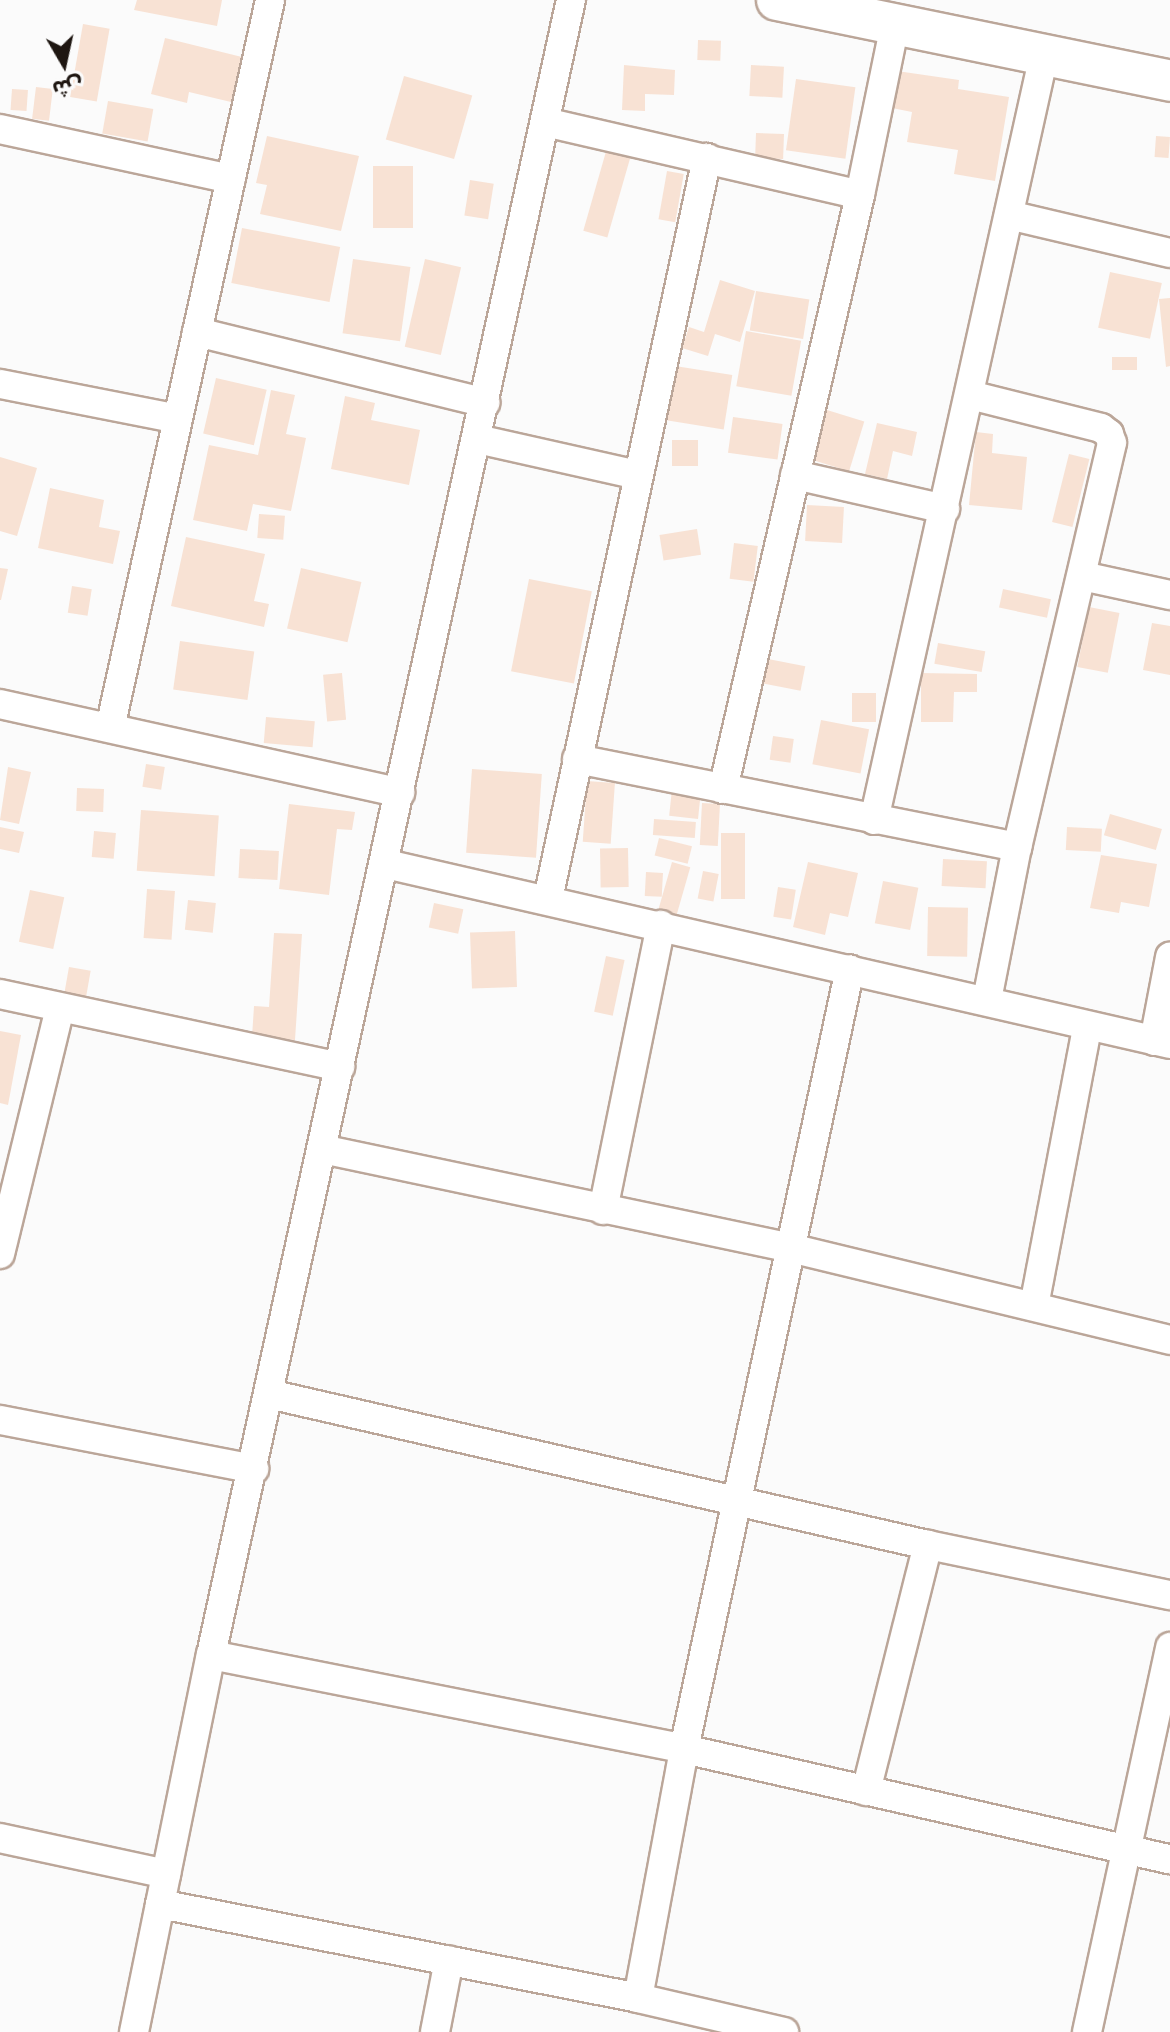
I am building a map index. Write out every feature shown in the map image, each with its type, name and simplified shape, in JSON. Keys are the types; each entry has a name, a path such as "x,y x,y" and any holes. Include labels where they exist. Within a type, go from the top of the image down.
{"street":[{"path":"110,728 270,0"},
{"path":"134,2032 211,1655 386,864 571,0"},
{"path":"777,0 1170,81"},
{"path":"723,789 860,195 895,25"},
{"path":"874,820 1044,55"},
{"path":"545,122 860,195"},
{"path":"0,129 231,179"},
{"path":"548,899 707,158"},
{"path":"1009,215 1170,253"},
{"path":"197,332 485,403"},
{"path":"0,384 178,419"},
{"path":"970,395 1101,428 1109,434 1112,453 1017,847 987,1000"},
{"path":"477,439 638,475"},
{"path":"795,475 945,509"},
{"path":"1082,576 1170,595"},
{"path":"0,704 400,793"},
{"path":"577,759 1017,847"},
{"path":"386,864 1162,1042 1170,957"},
{"path":"603,1210 661,925"},
{"path":"638,1998 684,1749 850,969"},
{"path":"0,994 340,1067"},
{"path":"0,1254 60,1008"},
{"path":"1034,1306 1087,1027"},
{"path":"322,1149 790,1248 1170,1340"},
{"path":"269,1394 739,1499 928,1545 1170,1595"},
{"path":"0,1420 254,1469"},
{"path":"866,1791 928,1545"},
{"path":"1087,2032 1170,1647"},
{"path":"211,1655 684,1749 1170,1859"},
{"path":"0,1838 166,1874"},
{"path":"160,1904 638,1998 784,2032"},
{"path":"435,2032 449,1960"}],"building":[{"path":"137,0 222,0 217,26 134,10"},
{"path":"83,24 110,29 97,102 70,97"},
{"path":"165,38 242,57 231,102 189,92 187,103 151,94"},
{"path":"698,40 721,41 720,61 697,60"},
{"path":"624,65 675,70 674,95 645,94 645,111 622,110"},
{"path":"751,65 784,67 782,98 749,96"},
{"path":"897,71 959,80 958,89 1009,97 995,181 954,174 958,150 907,142 912,112 892,108"},
{"path":"404,76 472,96 454,159 386,139"},
{"path":"796,79 855,87 845,159 786,150"},
{"path":"36,87 53,89 49,121 32,119"},
{"path":"12,89 28,90 26,111 11,110"},
{"path":"108,101 153,109 148,141 102,133"},
{"path":"756,133 784,134 783,159 755,158"},
{"path":"267,136 359,156 341,231 260,214 267,185 256,183"},
{"path":"1156,136 1170,137 1169,158 1155,157"},
{"path":"607,148 631,155 607,238 583,231"},
{"path":"373,166 413,166 413,228 373,228"},
{"path":"667,171 684,174 675,222 658,219"},
{"path":"470,180 494,184 488,219 464,216"},
{"path":"242,228 340,247 329,302 231,283"},
{"path":"353,259 410,267 400,341 343,333"},
{"path":"425,259 461,267 441,355 405,347"},
{"path":"1110,272 1162,283 1150,339 1098,328"},
{"path":"720,280 755,291 740,342 715,334 708,356 682,348 689,327 704,332"},
{"path":"756,291 809,299 803,339 750,331"},
{"path":"1170,298 1170,366 1166,367 1159,299"},
{"path":"746,331 801,341 791,396 736,386"},
{"path":"1112,357 1137,357 1137,370 1112,370"},
{"path":"675,366 732,375 724,429 666,420"},
{"path":"216,378 267,390 254,445 203,434"},
{"path":"271,390 295,395 286,434 306,438 291,511 253,504 247,531 193,520 209,445 258,455"},
{"path":"345,396 375,403 371,420 420,430 409,485 331,469"},
{"path":"827,410 864,421 849,471 812,460"},
{"path":"733,417 783,424 778,460 728,453"},
{"path":"877,423 917,432 912,456 893,451 887,479 865,474"},
{"path":"976,432 993,434 992,453 1027,457 1022,510 969,505"},
{"path":"672,440 698,440 698,466 672,466"},
{"path":"1069,454 1089,459 1072,527 1052,522"},
{"path":"0,457 37,468 17,536 0,531"},
{"path":"50,488 104,500 99,527 120,531 113,564 38,548"},
{"path":"807,505 844,507 842,543 805,541"},
{"path":"259,514 285,516 283,540 257,538"},
{"path":"697,529 701,555 664,561 659,535"},
{"path":"186,537 265,554 254,601 269,604 264,627 171,606"},
{"path":"734,543 758,546 753,582 730,579"},
{"path":"0,568 8,569 1,600 0,600"},
{"path":"301,568 361,582 347,642 287,628"},
{"path":"529,579 592,591 574,683 511,671"},
{"path":"72,586 92,589 88,616 68,613"},
{"path":"1003,589 1051,599 1047,618 999,608"},
{"path":"1089,607 1119,613 1108,673 1077,667"},
{"path":"1152,623 1170,626 1170,675 1143,670"},
{"path":"180,641 254,651 247,700 173,690"},
{"path":"938,643 985,651 982,672 934,664"},
{"path":"768,659 805,666 801,691 763,684"},
{"path":"342,673 346,720 327,721 323,675"},
{"path":"921,673 977,674 977,692 954,692 953,722 921,722"},
{"path":"852,693 876,693 876,722 852,722"},
{"path":"266,717 315,721 313,747 264,743"},
{"path":"821,720 869,729 861,774 812,764"},
{"path":"773,736 794,739 790,763 770,760"},
{"path":"146,764 165,767 161,790 142,787"},
{"path":"8,767 31,772 19,824 0,820"},
{"path":"472,769 542,774 536,858 466,853"},
{"path":"587,781 615,783 611,844 583,842"},
{"path":"77,788 104,789 103,812 76,811"},
{"path":"672,789 701,792 698,819 669,816"},
{"path":"702,803 720,804 718,846 700,845"},
{"path":"289,804 355,812 352,830 337,829 329,895 279,889"},
{"path":"141,810 219,815 215,876 137,871"},
{"path":"1110,814 1162,829 1156,850 1104,835"},
{"path":"654,819 696,822 695,838 653,835"},
{"path":"0,827 24,832 19,853 0,849"},
{"path":"1067,827 1102,829 1101,852 1066,850"},
{"path":"94,831 116,833 114,859 92,857"},
{"path":"721,833 745,833 745,899 721,899"},
{"path":"659,838 692,846 688,864 655,855"},
{"path":"600,848 628,848 629,887 601,887"},
{"path":"240,849 279,851 277,880 238,878"},
{"path":"1101,855 1157,864 1149,907 1121,902 1119,913 1090,908"},
{"path":"943,859 987,861 986,888 942,886"},
{"path":"672,862 690,867 675,919 657,914"},
{"path":"808,862 858,873 848,917 830,913 825,935 793,927"},
{"path":"703,871 719,874 713,902 698,898"},
{"path":"646,872 663,873 662,897 645,896"},
{"path":"883,881 918,888 910,930 875,923"},
{"path":"778,887 796,890 791,919 773,917"},
{"path":"147,889 175,891 172,940 144,938"},
{"path":"30,890 64,897 53,949 19,942"},
{"path":"188,900 216,903 213,933 185,930"},
{"path":"434,903 463,909 458,934 429,927"},
{"path":"928,907 968,908 967,957 927,956"},
{"path":"515,931 517,987 472,989 470,933"},
{"path":"274,933 302,934 295,1040 252,1037 254,1006 269,1007"},
{"path":"606,956 625,960 613,1016 594,1012"},
{"path":"69,967 91,971 86,998 64,995"},
{"path":"0,1031 21,1035 8,1105 0,1103"}]}
